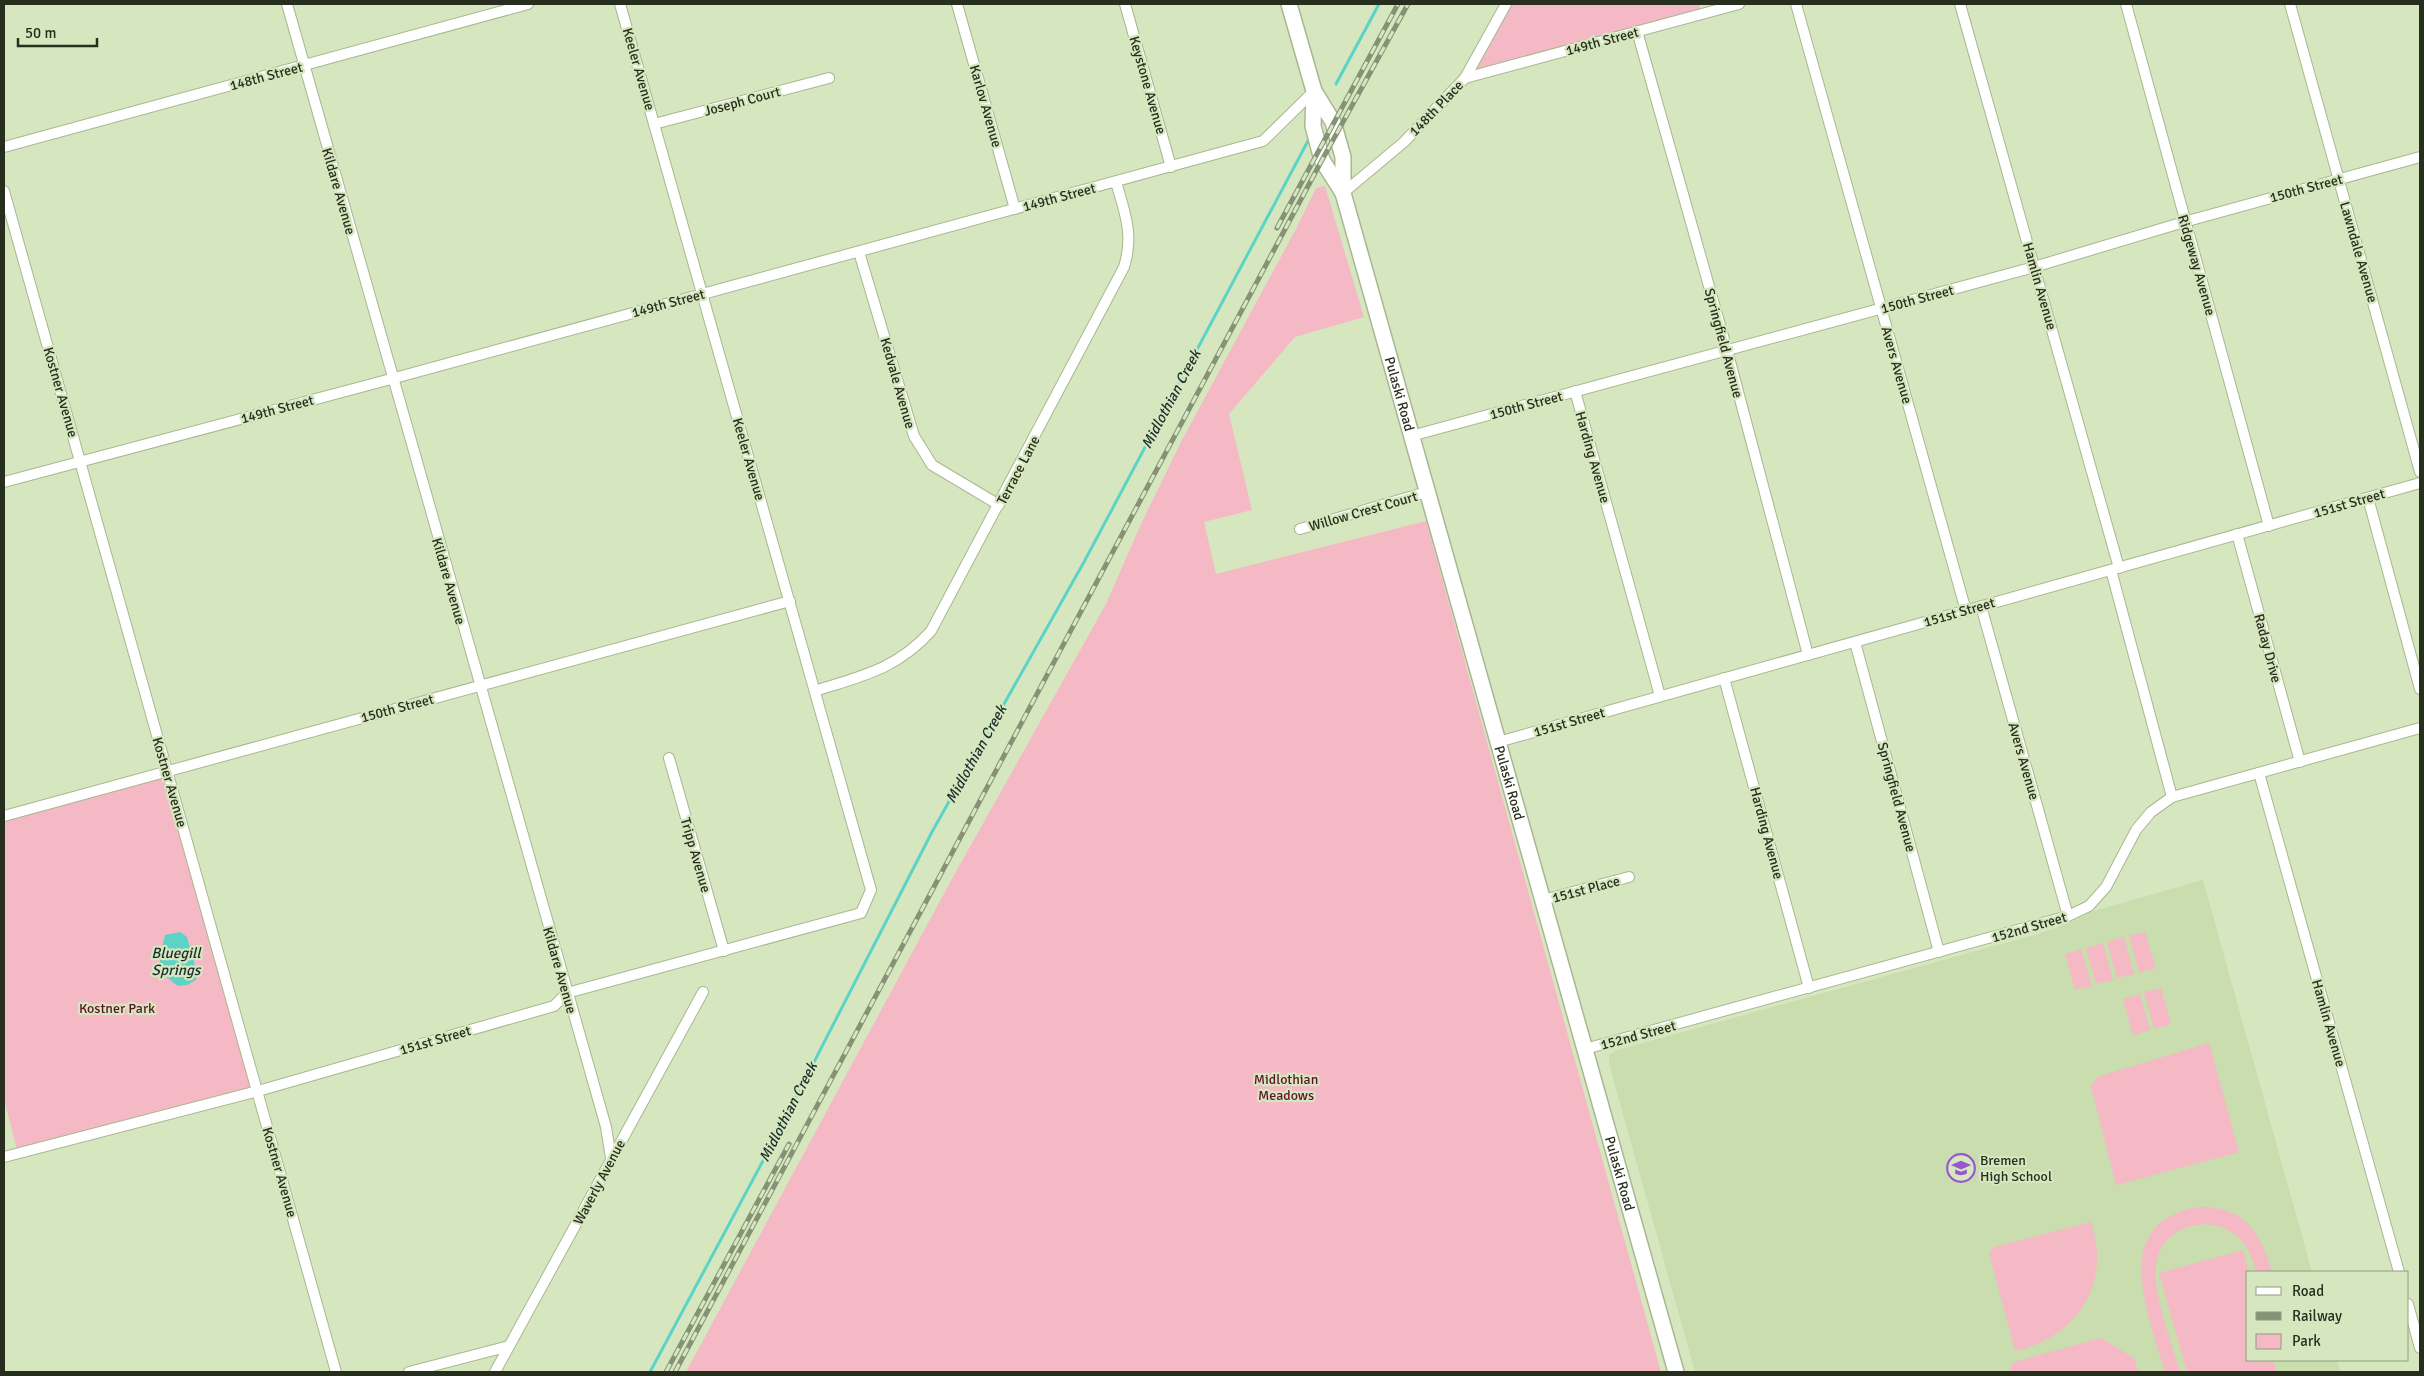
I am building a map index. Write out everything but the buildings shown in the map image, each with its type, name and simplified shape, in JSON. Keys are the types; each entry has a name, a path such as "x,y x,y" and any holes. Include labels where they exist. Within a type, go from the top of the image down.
{"main road":[{"name":"Pulaski Road","path":"1289,4 1314,91 1333,122 1341,149 1343,157 1343,193 1676,1372"},
{"name":"Pulaski Road","path":"1314,91 1313,126 1322,160 1343,193"}],"street":[{"name":"Kildare Avenue","path":"286,4 606,1126 611,1158"},
{"name":"148th Street","path":"4,147 528,4"},
{"name":"Keeler Avenue","path":"620,4 871,890 861,913"},
{"name":"Karlov Avenue","path":"957,4 1015,209"},
{"name":"Keystone Avenue","path":"1125,4 1171,167"},
{"name":"148th Place","path":"1343,193 1404,142 1465,78 1506,4"},
{"name":"149th Street","path":"1465,78 1739,4"},
{"name":"Avers Avenue","path":"1796,4 1966,611"},
{"name":"Hamlin Avenue","path":"1960,4 2034,267 2115,569 2172,797"},
{"name":"Ridgeway Avenue","path":"2126,4 2184,222 2269,526"},
{"name":"Lawndale Avenue","path":"2290,4 2420,472"},
{"name":"Springfield Avenue","path":"1637,32 1727,350 1808,655"},
{"name":"Joseph Court","path":"654,124 829,78"},
{"name":"149th Street","path":"4,482 392,379 1263,142 1314,91"},
{"name":"150th Street","path":"1411,436 2034,267 2184,222 2420,157"},
{"name":"Terrace Lane","path":"815,691 874,672 894,663 916,648 931,631 1124,267 1130,241 1128,224 1116,182"},
{"name":"Kostner Avenue","path":"4,191 336,1372"},
{"name":"Kedvale Avenue","path":"859,252 914,436 932,465 999,505"},
{"name":"Harding Avenue","path":"1575,391 1660,696"},
{"name":"151st Street","path":"1498,742 2420,483"},
{"name":"Willow Crest Court","path":"1300,529 1427,492"},
{"path":"2368,498 2420,688"},
{"name":"Raday Drive","path":"2237,534 2300,762"},
{"name":"150th Street","path":"4,816 790,601"},
{"name":"Avers Avenue","path":"1981,606 2068,916"},
{"name":"Springfield Avenue","path":"1855,642 1940,952"},
{"name":"Harding Avenue","path":"1724,678 1809,988"},
{"name":"152nd Street","path":"1585,1049 2068,916 2089,906 2106,887 2136,830 2151,812 2172,797 2420,728"},
{"name":"Tripp Avenue","path":"668,758 724,951"},
{"name":"Hamlin Avenue","path":"2259,773 2399,1271"},
{"name":"151st Place","path":"1543,900 1629,877"},
{"name":"151st Street","path":"4,1157 258,1091 554,1006 567,993 861,913"},
{"name":"Waverly Avenue","path":"495,1372 703,992"},
{"path":"2409,1308 2420,1348"},
{"path":"409,1372 509,1346"}],"shaded area":[{"name":"Bremen High School","path":"2203,880 2312,1271 2246,1271 2246,1361 2337,1361 2340,1372 1695,1372 1609,1064 1609,1055 1617,1050 2041,933 2077,920 2091,912"}],"green space":[{"path":"1506,4 1699,4 1702,14 1465,78"},
{"name":"Midlothian Meadows","path":"1325,186 1364,317 1295,337 1229,414 1252,510 1204,522 1216,574 1426,521 1661,1372 686,1372 948,886 1106,604 1141,524 1182,440 1297,227 1316,188"},
{"name":"Kostner Park","path":"167,772 258,1091 18,1154 4,1099 4,816"},
{"path":"2145,932 2156,968 2139,972 2129,936"},
{"path":"2124,937 2134,974 2117,978 2107,942"},
{"path":"2103,943 2113,980 2096,984 2086,948"},
{"path":"2081,949 2092,986 2075,990 2065,954"},
{"path":"2161,988 2171,1024 2154,1029 2144,992"},
{"path":"2140,994 2150,1030 2133,1035 2123,999"},
{"path":"2209,1043 2239,1152 2116,1185 2091,1087 2097,1077"},
{"path":"2199,1207 2228,1211 2248,1224 2256,1234 2268,1258 2272,1271 2256,1271 2245,1244 2231,1232 2218,1226 2205,1224 2192,1226 2179,1231 2168,1239 2160,1250 2156,1264 2157,1289 2180,1372 2165,1372 2144,1299 2142,1274 2144,1251 2153,1231 2170,1216"},
{"path":"2091,1222 2096,1245 2097,1266 2093,1286 2084,1304 2072,1320 2056,1334 2037,1344 2015,1351 1989,1253 1993,1247"},
{"path":"2243,1250 2249,1271 2246,1271 2246,1361 2273,1361 2277,1372 2187,1372 2159,1273"},
{"path":"2101,1338 2134,1358 2138,1372 2008,1372 2014,1362"}],"water":[{"name":"Bluegill Springs","path":"180,932 187,937 196,969 196,980 187,985 178,986 165,975 160,964 160,958 165,935"}],"waterway":[{"name":"Midlothian Creek","path":"1336,84 1379,4"},
{"name":"Midlothian Creek","path":"650,1372 773,1142 933,830 1084,562 1309,139"}],"railway":[{"path":"1277,228 1398,4"},
{"path":"675,1372 1322,160 1408,4"},
{"path":"666,1372 789,1144"}],"place":[{"name":"Bremen High School","path":"1961,1168"}]}
